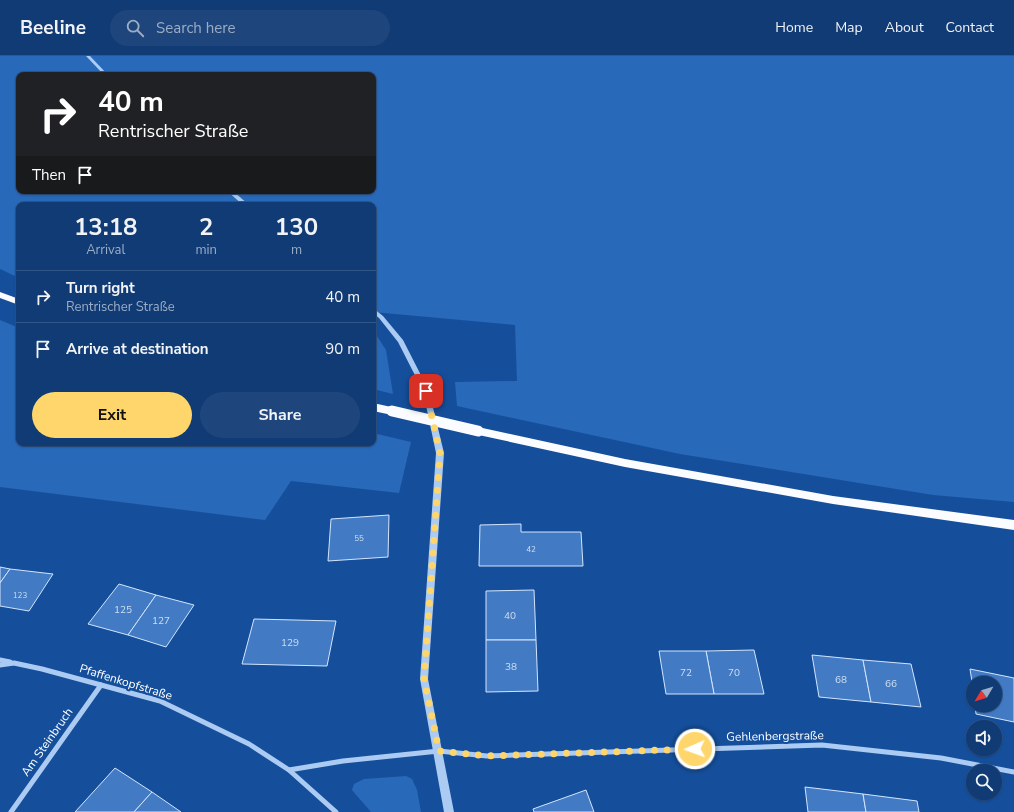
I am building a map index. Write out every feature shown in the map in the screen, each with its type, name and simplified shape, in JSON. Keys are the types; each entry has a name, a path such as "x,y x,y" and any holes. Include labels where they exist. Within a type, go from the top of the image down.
{"highway":[{"path":"0,295 16,301"},
{"path":"376,408 625,463 818,497 1014,525"}],"street":[{"path":"88,56 103,72"},
{"path":"233,194 243,202"},
{"path":"376,313 401,341 426,391 440,453 424,679 439,751 449,812"},
{"name":"Pfaffenkopfstraße","path":"0,660 42,669 160,701 249,744 289,770 336,812"},
{"name":"Pfaffenkopfstraße","path":"0,665 14,664"},
{"name":"Am Steinbruch","path":"11,812 101,685"},
{"name":"Gehlenbergstraße","path":"439,751 487,756 822,745 941,758 1014,772"},
{"path":"289,770 343,761 439,751"}],"shaded area":[{"path":"0,56 1014,56 1014,502 933,495 680,454 457,406 455,382 517,381 515,325 376,312 376,202 16,202 16,277 0,269"},
{"path":"0,320 16,327 16,446 376,446 376,434 411,442 399,493 291,481 265,520 0,487"},
{"path":"376,335 386,350 393,394 376,390"},
{"path":"406,776 412,779 417,790 421,812 371,812 352,790 354,784 364,779"}],"building":[{"path":"389,515 388,557 328,561 331,519"},
{"path":"521,524 521,532 581,532 583,566 479,566 480,525"},
{"path":"0,567 10,569 0,583"},
{"path":"10,569 53,574 29,611 0,606 0,583"},
{"path":"119,584 156,595 128,635 88,624"},
{"path":"534,590 536,640 486,640 486,591"},
{"path":"156,595 194,605 166,647 128,635"},
{"path":"254,619 336,621 327,666 242,664"},
{"path":"486,640 536,640 538,691 486,692"},
{"path":"754,650 764,694 714,694 706,651"},
{"path":"659,651 706,651 714,694 666,694"},
{"path":"812,655 863,660 871,702 819,697"},
{"path":"863,660 911,664 921,707 871,702"},
{"path":"970,669 1014,678 1014,722 976,714 976,712 1002,712 1002,676 971,676"},
{"path":"115,768 152,792 134,812 75,812"},
{"path":"805,787 863,794 866,812 808,812"},
{"path":"586,790 594,812 534,812 533,809"},
{"path":"152,792 181,812 134,812"},
{"path":"863,794 917,801 919,812 866,812"}],"route":[{"path":"426,391 440,453 424,679 439,751 487,756 695,749"}]}
